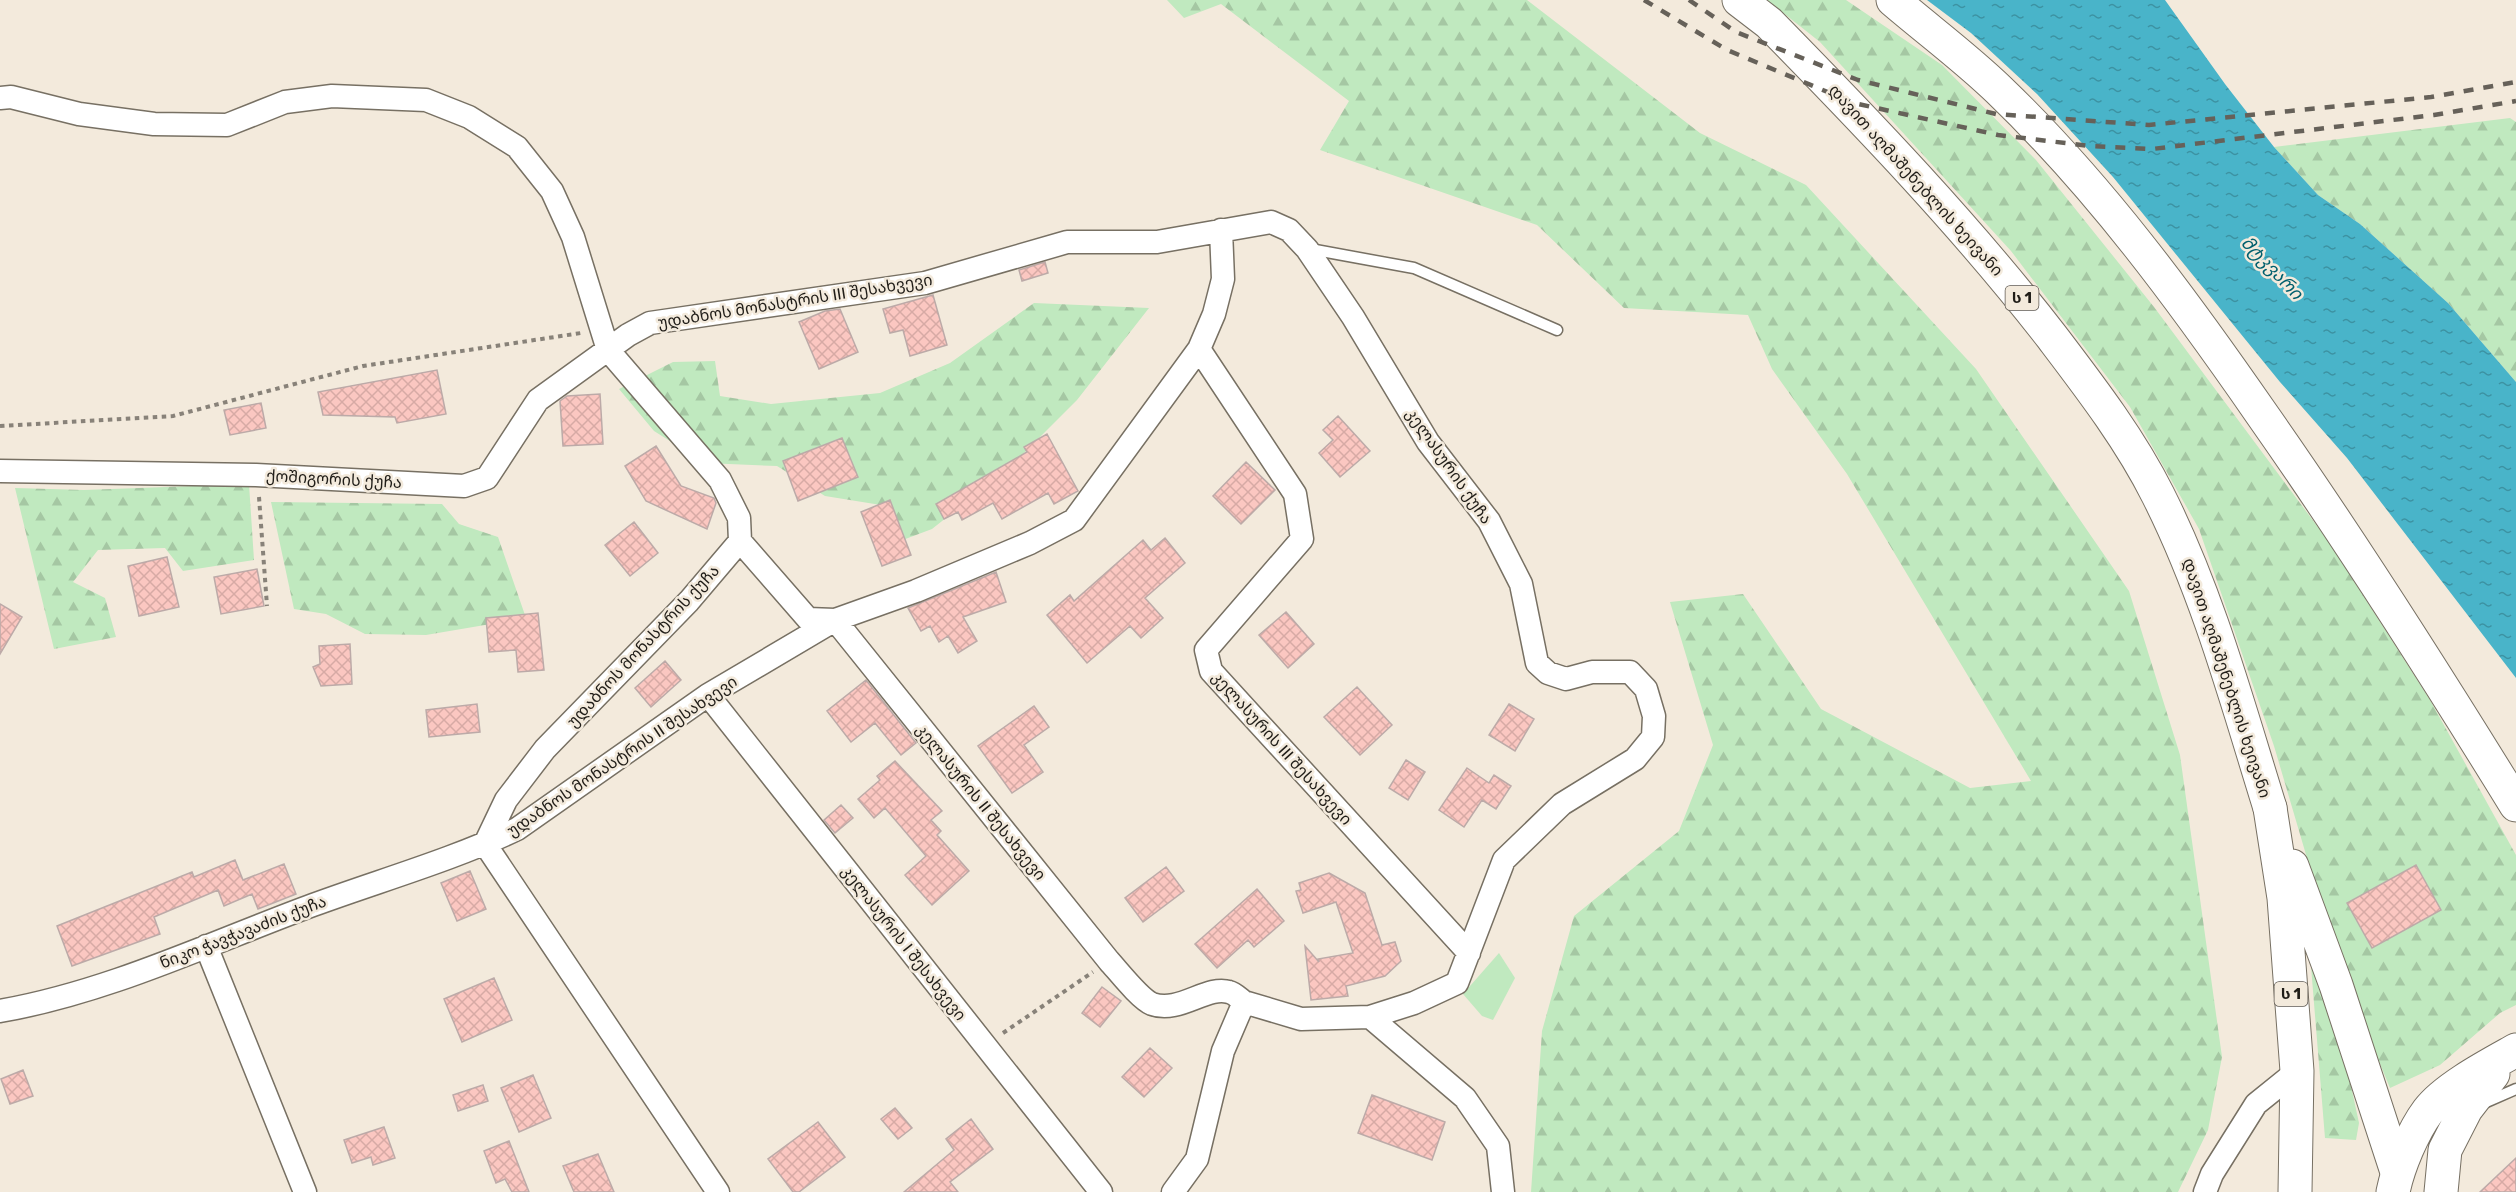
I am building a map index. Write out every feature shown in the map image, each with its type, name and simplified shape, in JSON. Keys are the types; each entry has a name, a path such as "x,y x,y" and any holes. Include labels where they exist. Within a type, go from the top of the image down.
{"main road":[{"name":"დავით აღმაშენებლის ხეივანი","path":"1739,0 1769,23 1956,219 2073,365 2121,432 2157,493 2187,556 2222,654 2270,808 2284,898 2297,1071 2295,1192"},
{"path":"1893,0 1998,88 2069,162 2144,252 2209,338 2350,540 2516,805"},
{"path":"2270,808 2336,985 2395,1182"},
{"path":"2395,1182 2428,1110 2478,1070 2512,1052"},
{"path":"2440,1192 2445,1150 2466,1109 2512,1052"}],"street":[{"path":"0,98 11,97 79,114 154,124 227,125 285,102 332,96 426,100 469,117 517,147 552,191 573,237 606,339 720,480 739,518 740,541 808,619 835,620"},
{"name":"უდაბნოს მონასტრის III შესახვევი","path":"606,339 650,323 925,283 1048,245 1067,242 1157,242 1271,222"},
{"name":"კელასურის ქუჩა","path":"1244,1002 1301,1019 1370,1017 1414,1003 1457,982 1504,860 1562,804 1635,759 1653,737 1654,716 1646,689 1629,672 1592,672 1566,679 1548,673 1538,663 1521,584 1489,521 1428,442 1353,316 1307,249 1289,230 1271,222"},
{"name":"უდაბნოს მონასტრის II შესახვევი","path":"485,844 517,829 708,695 835,620 916,591 1030,543 1074,520 1199,349 1214,314 1223,279 1221,230"},
{"name":"ქოშიგორის ქუჩა","path":"0,471 256,475 464,486 487,478 538,400 606,339"},
{"name":"კელასურის III შესახვევი","path":"1199,349 1295,494 1302,539 1206,650 1211,671 1469,953"},
{"name":"უდაბნოს მონასტრის ქუჩა","path":"485,844 506,800 545,749 689,602 740,541"},
{"name":"კელასურის II შესახვევი","path":"835,620 1109,961 1150,1003 1161,1006 1190,1002 1216,991 1230,992 1244,1002"},
{"name":"კელასურის I შესახვევი","path":"708,695 1101,1192"},
{"path":"485,844 718,1192"},
{"name":"ნიკო ჭავჭავაძის ქუჩა","path":"0,1011 77,994 485,844"},
{"path":"206,946 305,1192"},
{"path":"1173,1192 1197,1159 1223,1051 1244,1002"},
{"path":"1370,1017 1465,1098 1498,1146 1503,1192"},
{"path":"2205,1192 2212,1174 2256,1104 2297,1071"}],"lane":[{"path":"1307,249 1413,268 1557,330"},
{"path":"2466,1109 2516,1089"}],"path":[{"path":"0,426 173,416 363,366 606,339"},
{"path":"256,475 264,543 267,606"},
{"path":"984,1045 1109,961"}],"green space":[{"path":"1167,0 1527,0 1700,133 1806,185 1976,369 2129,591 2180,755 2222,1057 2208,1130 2178,1192 1531,1192 1542,1031 1574,916 1679,831 1713,745 1670,602 1743,594 1821,709 1970,788 2031,781 1847,474 1772,369 1748,315 1624,308 1537,225 1320,150 1349,101 1221,4 1184,18"},
{"path":"1767,0 1846,0 1942,65 2036,160 2154,307 2329,542 2430,700 2516,855 2516,1005 2500,1013 2440,1065 2390,1088 2337,960 2274,746 2199,529 2130,407 2011,251 1820,42"},
{"path":"2510,118 2516,122 2516,382 2448,303 2360,224 2318,195 2274,147"},
{"path":"1034,303 1149,308 1077,400 1009,468 932,529 900,541 887,506 825,496 777,466 705,463 654,431 619,389 673,362 715,361 720,396 771,404 880,393 950,363"},
{"path":"249,484 254,560 183,571 165,548 98,550 73,582 105,598 116,637 54,649 15,488 84,490"},
{"path":"271,502 442,504 459,524 498,537 526,618 426,635 365,634 326,614 294,609"},
{"path":"1499,953 1515,978 1493,1020 1482,1016 1463,994"},
{"path":"2310,954 2337,1021 2359,1123 2356,1140 2325,1138"}],"water":[{"name":"მტკვარი","path":"1927,0 2165,0 2225,84 2274,147 2318,195 2360,224 2448,303 2516,382 2516,678 2347,458 2280,382 2113,177 2037,94 1971,33"}],"building":[{"path":"1045,262 1048,273 1022,281 1019,270"},
{"path":"933,295 947,345 910,356 903,330 890,333 883,309"},
{"path":"840,309 858,352 819,369 799,322 825,311"},
{"path":"437,370 446,414 397,423 395,417 323,415 318,392"},
{"path":"600,394 603,444 563,446 560,401 567,396"},
{"path":"261,403 266,428 230,435 224,410"},
{"path":"1338,416 1370,451 1340,477 1319,453 1333,440 1323,430"},
{"path":"1047,434 1078,491 1054,504 1048,493 1002,519 993,503 962,520 958,512 944,519 936,504 1027,452 1024,447"},
{"path":"842,438 858,477 798,501 783,461"},
{"path":"656,446 681,486 714,498 716,503 707,529 646,501 625,466"},
{"path":"1246,462 1275,490 1241,524 1213,496"},
{"path":"890,500 911,555 882,566 861,512"},
{"path":"634,522 658,553 630,576 605,545"},
{"path":"1165,538 1185,563 1145,598 1163,618 1141,638 1130,626 1087,663 1047,615 1070,595 1074,601 1143,540 1151,550"},
{"path":"167,557 179,607 139,616 128,566"},
{"path":"257,569 264,606 221,614 214,577"},
{"path":"996,572 1006,602 963,617 977,641 958,653 948,636 939,642 930,626 921,631 908,608"},
{"path":"0,604 22,617 0,654"},
{"path":"1286,612 1314,644 1288,668 1259,635"},
{"path":"538,613 544,670 518,672 516,650 489,652 486,618"},
{"path":"350,644 352,684 321,686 313,667 320,664 319,646"},
{"path":"665,661 681,680 651,707 635,688"},
{"path":"866,680 916,743 901,755 875,723 851,742 827,711"},
{"path":"1357,687 1392,725 1360,755 1324,717"},
{"path":"477,704 480,732 429,737 426,710"},
{"path":"1509,704 1534,719 1515,751 1489,735"},
{"path":"1034,706 1049,727 1024,745 1043,772 1012,793 978,746"},
{"path":"1406,760 1425,772 1408,800 1389,788"},
{"path":"895,761 942,811 931,820 941,831 937,835 969,871 932,905 905,875 926,856 885,808 874,818 858,799 880,780 877,776"},
{"path":"1467,768 1489,783 1494,775 1511,786 1496,809 1482,800 1464,827 1439,810"},
{"path":"841,805 853,818 835,833 824,820"},
{"path":"235,860 243,880 284,864 296,894 258,909 252,894 224,906 218,890 154,917 160,934 72,966 57,926 192,872 194,877"},
{"path":"2416,865 2441,910 2372,948 2347,903"},
{"path":"1166,867 1184,891 1143,922 1125,898"},
{"path":"470,871 486,909 457,921 441,883"},
{"path":"1329,873 1365,893 1382,945 1395,942 1401,961 1385,976 1346,986 1348,996 1311,1000 1305,946 1319,962 1318,959 1353,953 1336,902 1303,913 1296,891 1301,890 1299,883"},
{"path":"1257,889 1284,921 1254,947 1248,940 1217,968 1195,944"},
{"path":"494,978 512,1020 462,1042 444,999"},
{"path":"1102,987 1121,1001 1100,1027 1082,1013"},
{"path":"1150,1048 1172,1068 1144,1097 1122,1077"},
{"path":"23,1070 33,1096 10,1104 1,1079"},
{"path":"533,1075 551,1118 519,1132 501,1088"},
{"path":"483,1085 488,1101 458,1111 453,1095"},
{"path":"1372,1095 1445,1122 1432,1160 1358,1133"},
{"path":"895,1108 912,1128 898,1139 881,1119"},
{"path":"971,1119 993,1149 950,1182 958,1192 904,1192 954,1150 946,1139"},
{"path":"818,1122 845,1157 799,1192 793,1192 768,1159"},
{"path":"384,1127 395,1158 373,1165 371,1157 352,1163 344,1140"},
{"path":"509,1141 529,1192 512,1192 505,1179 496,1183 484,1151"},
{"path":"598,1154 614,1192 574,1192 563,1166"},
{"path":"2516,1158 2516,1192 2480,1192"}],"railway":[{"path":"1644,0 1727,50 1854,103 1998,135 2090,146 2152,149 2434,115 2516,101"},
{"path":"1689,0 1736,32 1858,80 1996,114 2149,125 2431,97 2516,82"}]}
